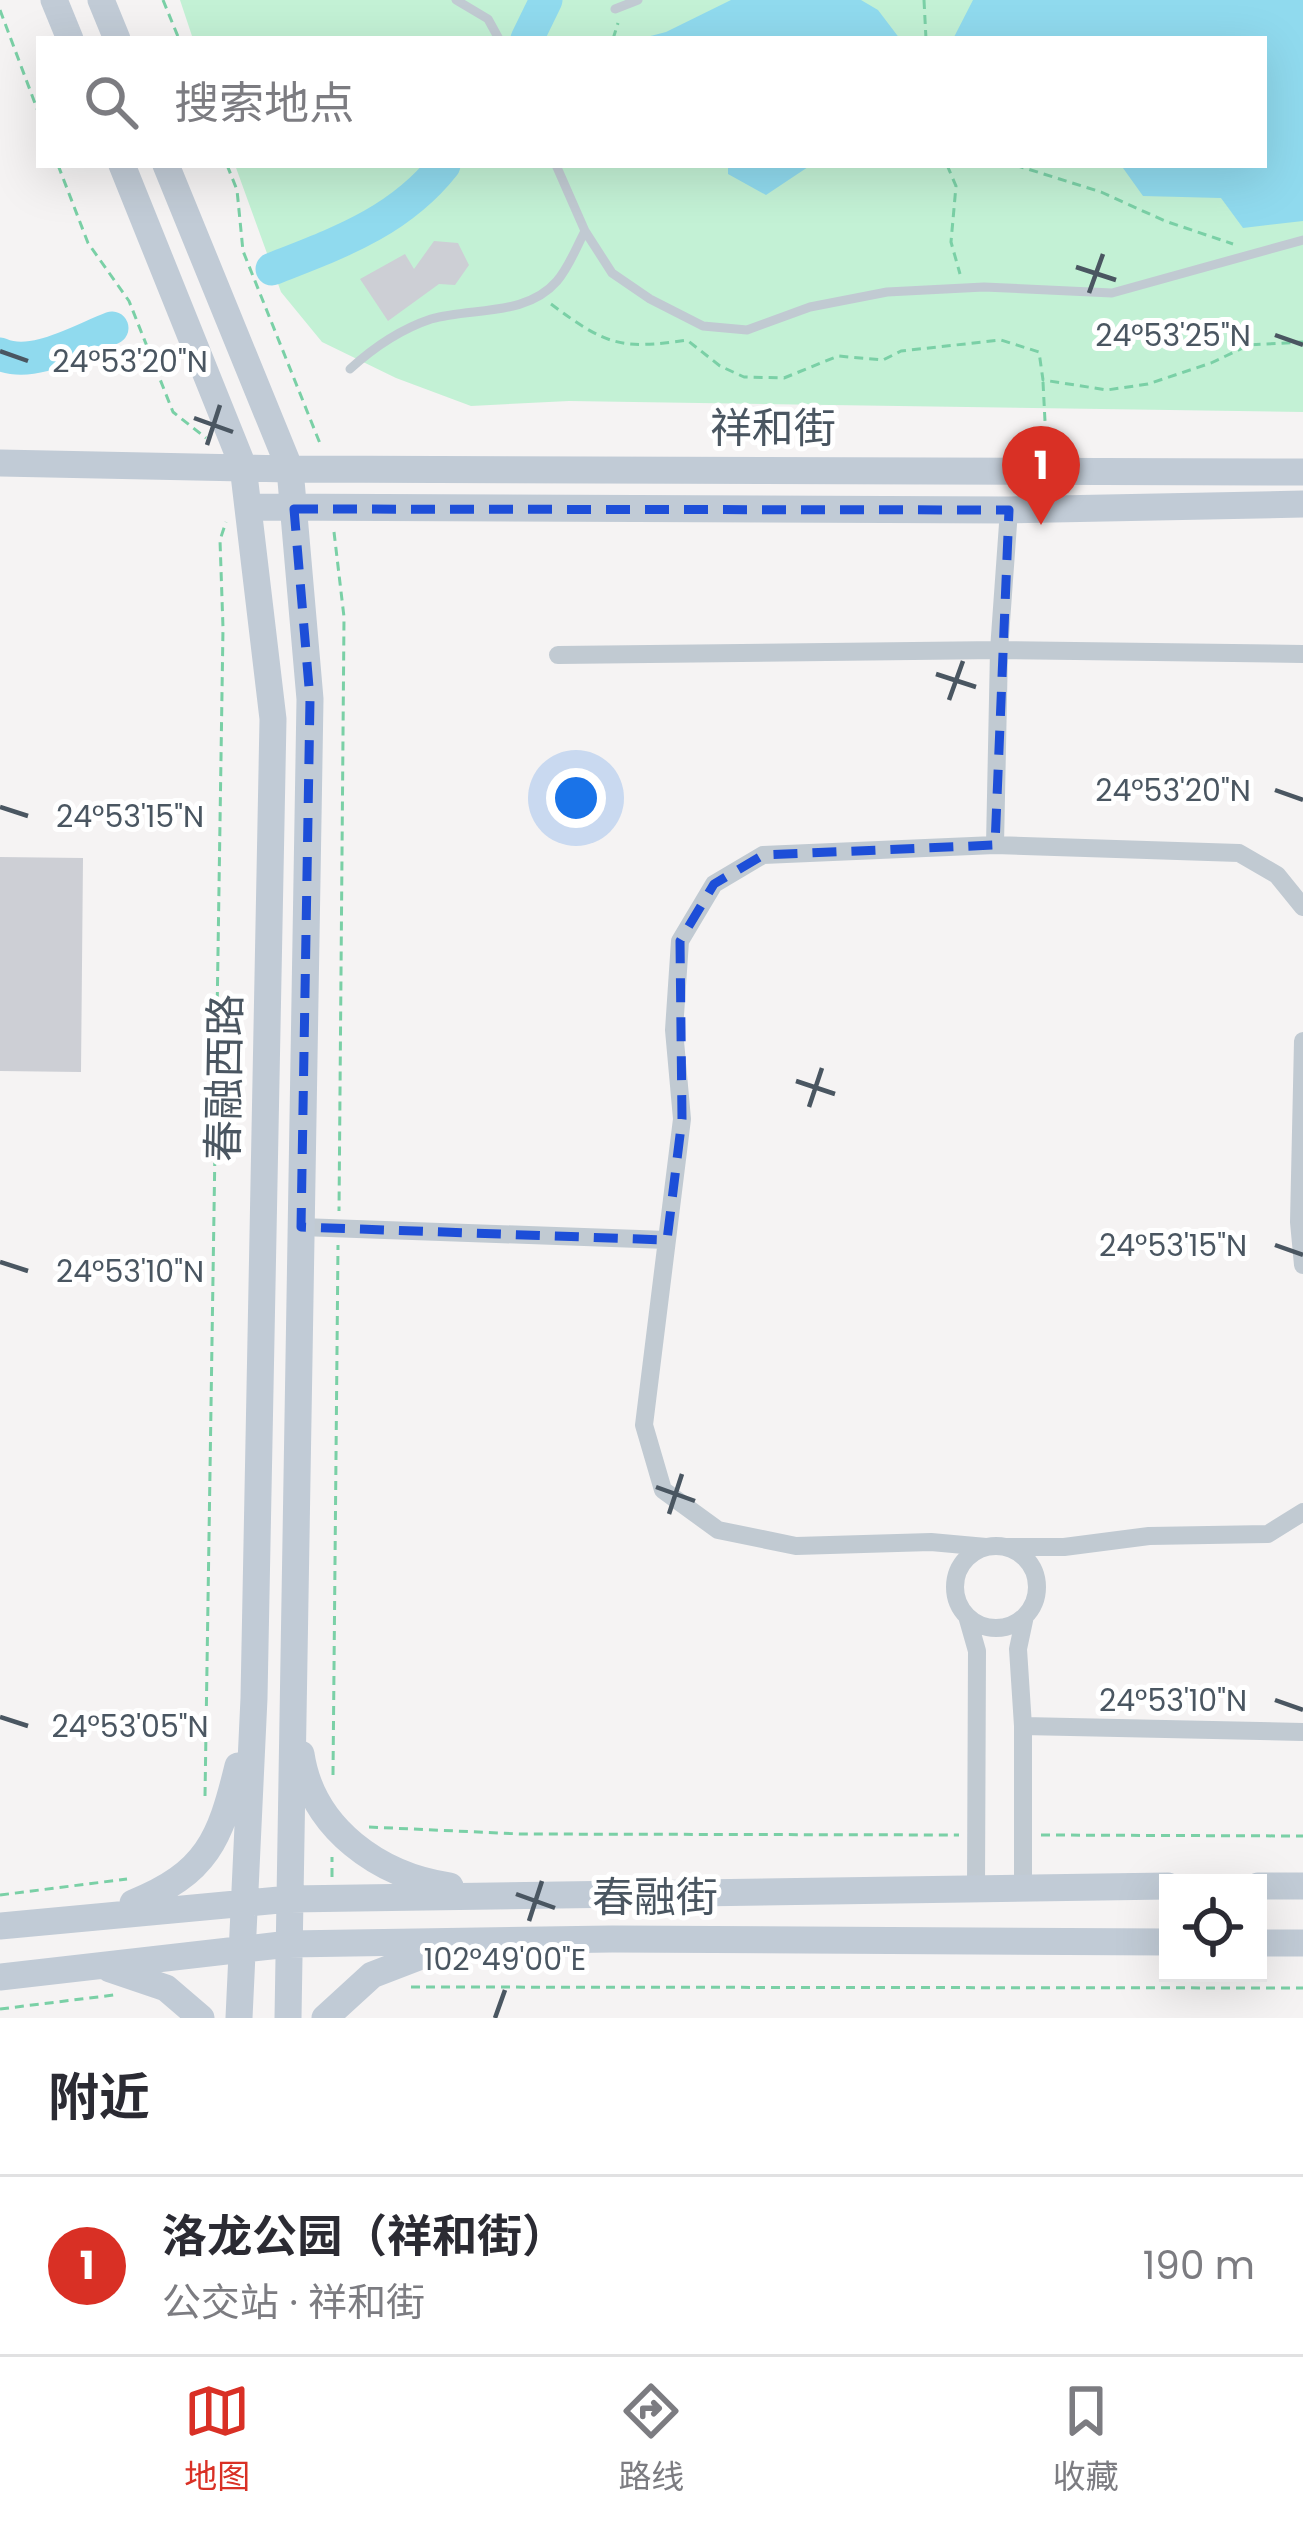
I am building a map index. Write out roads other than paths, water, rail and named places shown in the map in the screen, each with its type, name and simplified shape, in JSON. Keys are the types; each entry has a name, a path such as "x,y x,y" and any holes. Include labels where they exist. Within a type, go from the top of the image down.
{"main road":[{"path":"54,0 69,36"},
{"path":"101,0 116,36"},
{"name":"春融西路","path":"123,168 244,466 237,514 259,573 273,718 254,1698 239,2018"},
{"name":"春融西路","path":"167,168 290,469 310,699 288,2018"},
{"name":"祥和街","path":"0,463 290,469 1303,472"},
{"name":"祥和街","path":"237,514 294,508 1010,510 1303,504"},
{"path":"104,1915 178,1882 210,1849 225,1819 254,1698"},
{"path":"293,1701 303,1769 332,1825 374,1860 410,1877 448,1886 580,1897"},
{"name":"春融街","path":"0,1926 290,1899 1159,1886"},
{"path":"1267,1886 1303,1886"},
{"path":"325,2018 372,1975 464,1941"},
{"name":"春融街","path":"0,1977 289,1944 1159,1942"},
{"path":"1267,1943 1303,1943"},
{"path":"58,1968 113,1969 149,1979 182,1999 201,2018"}],"street":[{"path":"995,845 999,650 1010,510"},
{"path":"558,655 999,650 1303,654"},
{"path":"1303,908 1277,875 1239,853 995,845 763,855 714,884 680,941 674,1030 682,1118 644,1425 663,1490 718,1530 796,1546 1064,1546 1149,1536 1268,1534 1303,1512"},
{"path":"1303,1041 1303,1265"},
{"path":"301,1227 667,1240"},
{"path":"931,1543 947,1556 956,1576 956,1598 977,1651 976,1887"},
{"path":"1036,1577 1064,1546"},
{"path":"956,1576 967,1558 986,1547"},
{"path":"1007,1547 1025,1558 1036,1577 1036,1598 1025,1616 1018,1649 1023,1887"},
{"path":"967,1616 996,1628 1025,1616"},
{"path":"1023,1726 1303,1732"}],"lane":[{"path":"456,0 488,19 497,36"},
{"path":"615,9 638,0"},
{"path":"557,168 585,231 612,273 703,326 747,329 810,308 887,292 963,288 1112,293 1303,240"},
{"path":"350,369 395,335 432,319 505,308 540,296 557,282 585,231"}],"water":[{"path":"731,0 861,0 878,10 898,36 651,36"},
{"path":"973,0 1303,0 1303,221 1243,228 1221,198 1143,196 1123,168 1267,168 1267,36 955,36"},
{"path":"728,168 806,168 766,195 728,174"}],"waterway":[{"path":"528,36 546,0"},
{"path":"272,269 344,240 387,216 441,168"},
{"path":"0,354 42,356 112,328"}],"place":[{"name":"洛龙公园（祥和街）","path":"1041,525"}]}
